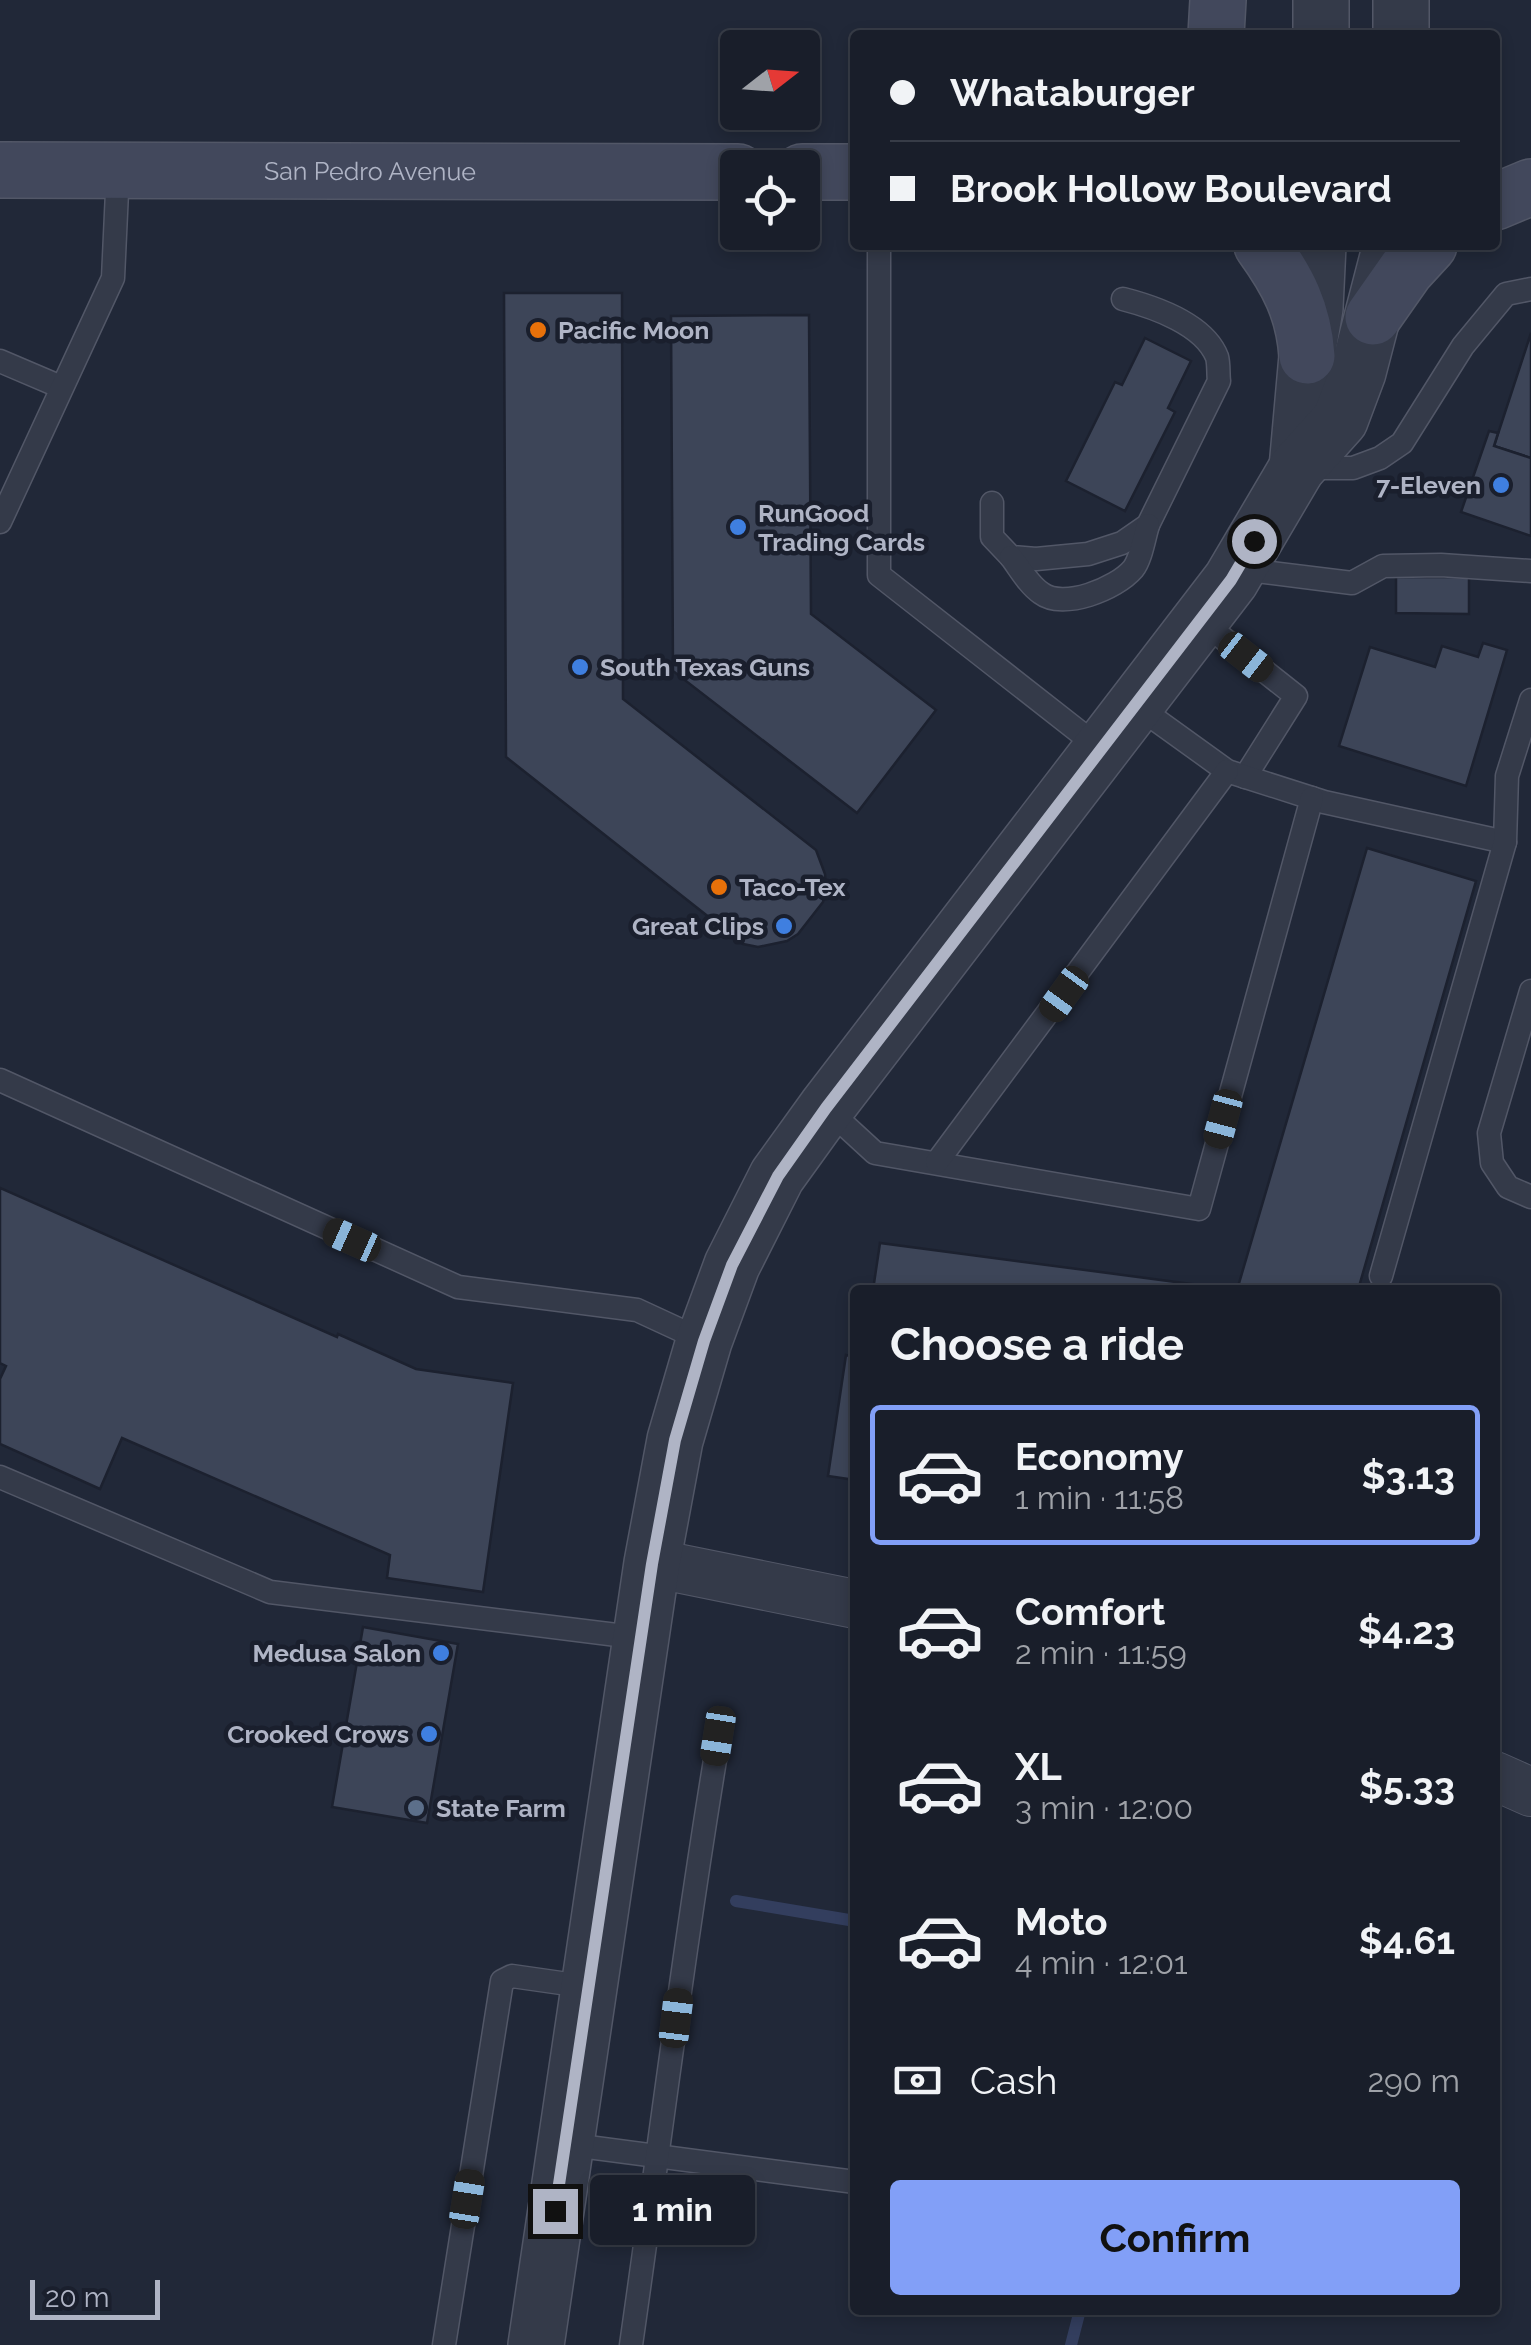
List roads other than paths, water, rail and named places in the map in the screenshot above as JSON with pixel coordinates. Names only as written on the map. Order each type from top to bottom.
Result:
[{"type":"main road","points":[[1216,30],[1218,0]]},
{"type":"main road","name":"San Pedro Avenue","points":[[0,170],[720,172]]},
{"type":"main road","points":[[1500,170],[1531,170]]},
{"type":"main road","points":[[820,172],[850,172]]},
{"type":"main road","points":[[1500,200],[1531,186]]},
{"type":"main road","points":[[1266,250],[1300,312],[1307,356]]},
{"type":"main road","points":[[1372,318],[1424,250]]},
{"type":"street","points":[[1321,0],[1321,30]]},
{"type":"street","points":[[1401,30],[1402,0]]},
{"type":"street","points":[[1297,468],[1318,250]]},
{"type":"street","points":[[536,2345],[652,1564],[675,1440],[704,1341],[732,1265],[778,1176],[826,1108],[1200,620],[1237,568],[1297,468],[1340,420],[1358,372],[1389,250]]},
{"type":"street","points":[[652,1564],[850,1603]]},
{"type":"lane","points":[[0,522],[113,278],[118,170]]},
{"type":"lane","points":[[879,250],[879,575],[1101,749]]},
{"type":"lane","points":[[1297,468],[1354,468],[1402,444],[1463,346],[1484,320],[1506,294],[1531,289]]},
{"type":"lane","points":[[992,503],[992,537],[1038,592],[1052,600],[1073,600],[1111,586],[1134,568],[1148,525],[1219,382],[1217,358],[1205,338],[1154,307],[1123,300]]},
{"type":"lane","points":[[0,361],[61,388]]},
{"type":"lane","points":[[1011,557],[1088,554],[1122,543],[1148,525]]},
{"type":"lane","points":[[1237,568],[1352,583],[1383,566],[1531,571]]},
{"type":"lane","points":[[938,1162],[1296,696],[1200,620]]},
{"type":"lane","points":[[1381,1276],[1504,842],[1507,776],[1531,700]]},
{"type":"lane","points":[[1134,704],[1236,774],[1312,798],[1504,842]]},
{"type":"lane","points":[[826,1108],[875,1153],[1199,1208],[1312,798]]},
{"type":"lane","points":[[1531,991],[1488,1133],[1492,1163],[1508,1188],[1531,1197]]},
{"type":"lane","points":[[0,1080],[458,1287],[637,1310],[704,1341]]},
{"type":"lane","points":[[0,1476],[270,1592],[641,1638]]},
{"type":"lane","points":[[630,2345],[718,1736]]},
{"type":"lane","points":[[444,2345],[502,1981],[512,1976],[589,1987]]},
{"type":"lane","points":[[565,2144],[850,2181]]},
{"type":"waterway","points":[[736,1901],[850,1920]]},
{"type":"waterway","points":[[1071,2345],[1079,2315]]},
{"type":"place","name":"Pacific Moon","points":[[538,330]]},
{"type":"place","name":"7-Eleven","points":[[1501,485]]},
{"type":"place","name":"RunGood Trading Cards","points":[[738,527]]},
{"type":"place","name":"South Texas Guns","points":[[580,667]]},
{"type":"place","name":"Taco-Tex","points":[[719,887]]},
{"type":"place","name":"Great Clips","points":[[784,926]]},
{"type":"place","name":"Medusa Salon","points":[[441,1653]]},
{"type":"place","name":"Crooked Crows","points":[[429,1734]]},
{"type":"place","name":"State Farm","points":[[416,1808]]}]
